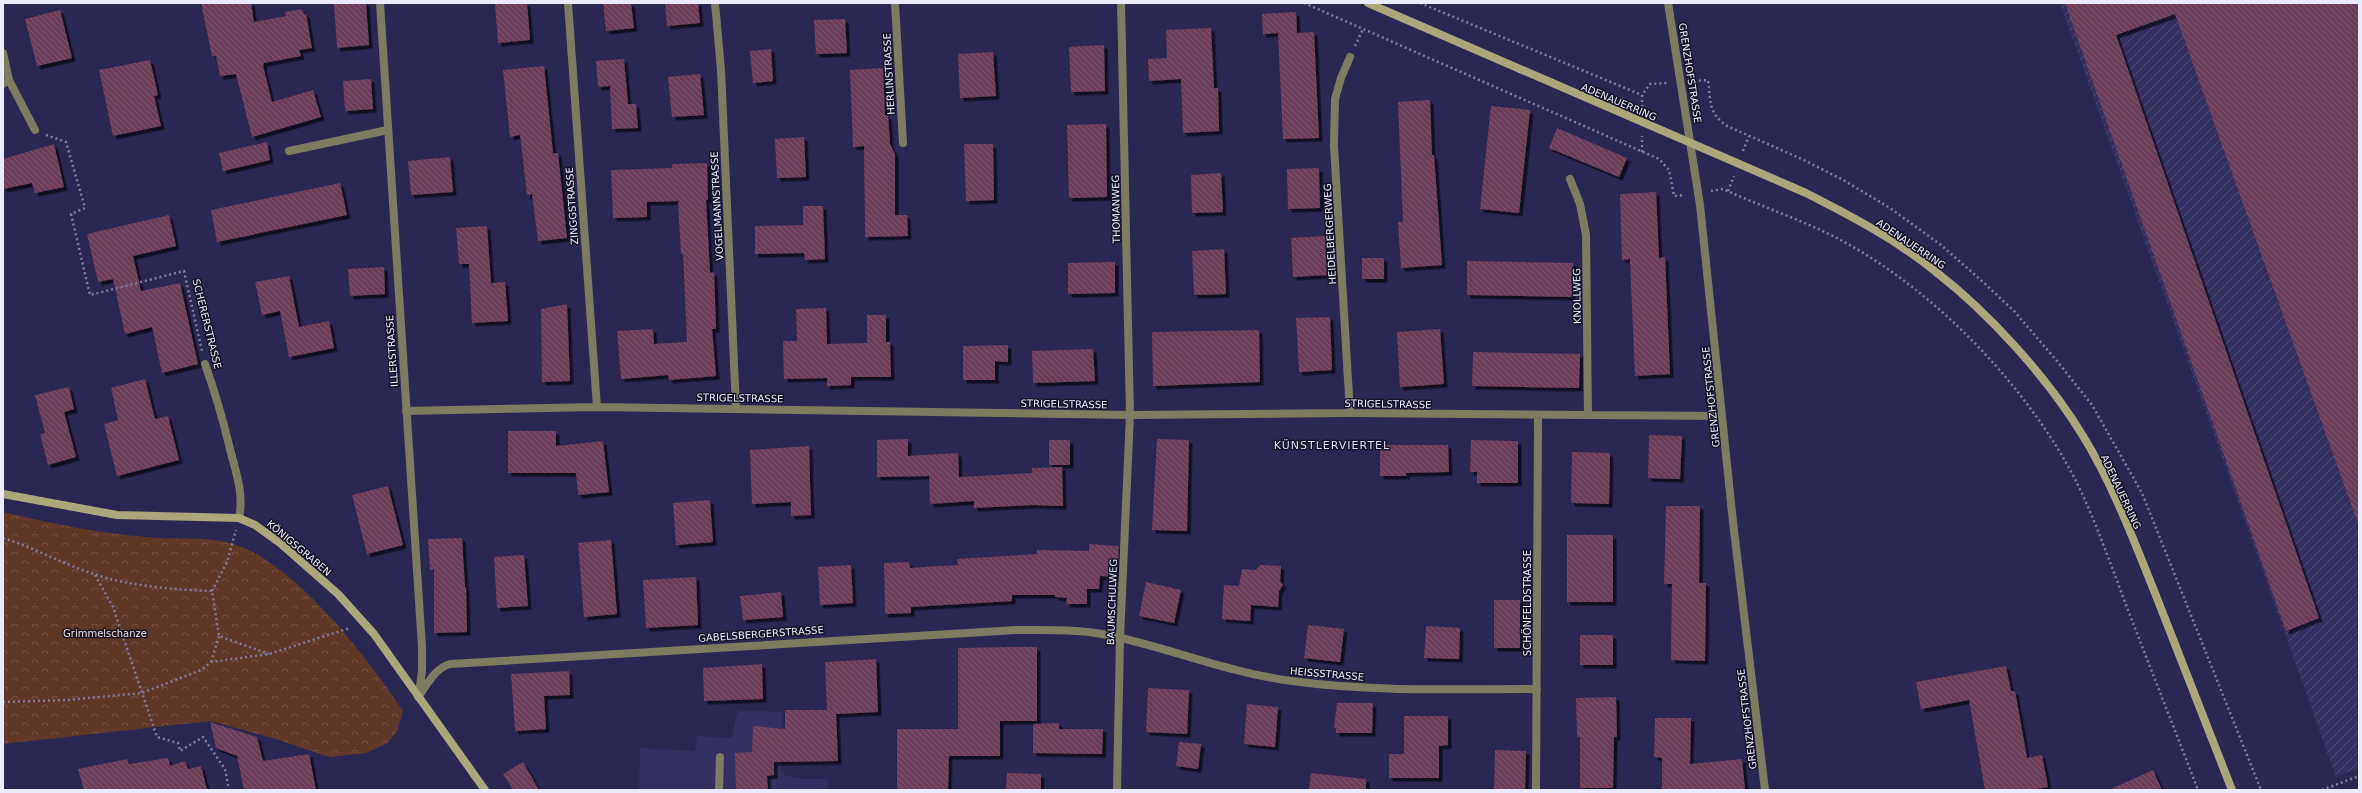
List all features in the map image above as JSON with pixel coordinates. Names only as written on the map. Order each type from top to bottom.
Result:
[{"type":"main road","name":"ADENAUERRING","points":[[1368,3],[1806,193],[1853,217],[1936,271],[1976,307],[2018,350],[2083,435],[2114,495],[2232,790]]},
{"type":"main road","name":"KÖNIGSGRABEN","points":[[3,494],[117,515],[239,518],[255,525],[280,543],[338,594],[364,623],[485,790]]},
{"type":"street","name":"ILLERSTRASSE","points":[[380,3],[423,653],[421,684],[418,697]]},
{"type":"street","name":"ZINGGSTRASSE","points":[[568,3],[597,407]]},
{"type":"street","name":"VOGELMANNSTRASSE","points":[[715,3],[721,70],[736,408]]},
{"type":"street","name":"HERLINSTRASSE","points":[[895,3],[903,143]]},
{"type":"street","name":"THOMANWEG","points":[[1121,3],[1130,415]]},
{"type":"street","name":"GRENZHOFSTRASSE","points":[[1668,3],[1699,193],[1722,416],[1765,790]]},
{"type":"street","points":[[3,53],[6,82],[35,130]]},
{"type":"street","name":"HEIDELBERGERWEG","points":[[1350,57],[1341,78],[1335,99],[1334,146],[1350,413]]},
{"type":"street","points":[[289,151],[388,130]]},
{"type":"street","name":"KNOLLWEG","points":[[1570,179],[1580,204],[1586,235],[1588,416]]},
{"type":"street","name":"SCHERERSTRASSE","points":[[205,364],[220,409],[240,485],[242,503],[239,518]]},
{"type":"street","name":"STRIGELSTRASSE","points":[[406,411],[597,407],[1130,415],[1350,413],[1538,416],[1722,416]]},
{"type":"street","name":"BAUMSCHULWEG","points":[[1117,790],[1120,638],[1130,415]]},
{"type":"street","name":"SCHÖNFELDSTRASSE","points":[[1536,790],[1538,416]]},
{"type":"street","name":"GABELSBERGERSTRASSE","points":[[418,697],[437,671],[442,666],[450,664],[1017,630],[1079,631],[1120,638]]},
{"type":"street","name":"HEISSSTRASSE","points":[[1120,638],[1212,665],[1292,681],[1386,688],[1537,689]]},
{"type":"street","points":[[719,790],[720,757]]},
{"type":"path","points":[[1304,3],[1659,159],[1669,170],[1674,196],[1723,189],[1848,244],[1880,265],[1946,316],[2005,377],[2053,443],[2080,490],[2198,790]]},
{"type":"path","points":[[1420,3],[1642,95],[1650,84],[1708,80],[1712,111],[1718,120],[1845,180],[1890,208],[1942,245],[2014,311],[2057,361],[2092,406],[2142,493],[2261,790]]},
{"type":"path","points":[[1350,57],[1363,29]]},
{"type":"path","name":"SCHERERSTRASSE","points":[[35,130],[66,142],[85,208],[72,214],[90,295],[184,271],[205,364]]},
{"type":"path","points":[[211,662],[219,636],[212,591],[227,562],[239,518]]},
{"type":"path","points":[[3,538],[25,545],[95,575],[158,587],[212,591]]},
{"type":"path","points":[[95,575],[113,607],[156,737],[178,743],[180,751],[203,737],[225,769],[229,790]]},
{"type":"path","points":[[3,702],[66,700],[142,693],[201,670],[211,662],[269,654],[364,623]]},
{"type":"path","points":[[219,636],[269,654]]},
{"type":"path","points":[[2322,790],[2359,776]]},
{"type":"shaded area","points":[[2060,3],[2359,3],[2359,768],[2336,777]]},
{"type":"shaded area","points":[[738,710],[782,712],[781,774],[801,779],[828,779],[828,790],[639,790],[640,748],[695,751],[697,736],[731,738]]},
{"type":"green space","name":"Grimmelschanze","points":[[3,512],[56,524],[110,533],[156,538],[220,541],[230,543],[254,553],[278,569],[303,589],[350,639],[403,711],[397,731],[388,743],[366,753],[329,757],[276,739],[210,721],[3,744]]},
{"type":"building","points":[[201,3],[251,3],[254,22],[286,16],[285,12],[302,9],[304,14],[306,14],[312,48],[299,50],[301,56],[264,63],[263,66],[272,102],[313,90],[321,117],[252,137],[236,74],[220,76],[216,56],[212,56]]},
{"type":"building","points":[[334,3],[366,3],[369,45],[337,48]]},
{"type":"building","points":[[495,3],[527,3],[530,40],[498,43]]},
{"type":"building","points":[[603,3],[631,3],[634,28],[606,31]]},
{"type":"building","points":[[665,3],[698,3],[700,23],[667,26]]},
{"type":"building","points":[[2065,3],[2359,3],[2359,521],[2357,521],[2175,14],[2116,35],[2319,618],[2286,631]]},
{"type":"building","points":[[60,10],[72,58],[37,66],[25,19]]},
{"type":"building","points":[[1296,12],[1297,33],[1314,32],[1319,138],[1283,139],[1278,33],[1263,34],[1262,14]]},
{"type":"building","points":[[845,19],[847,53],[816,54],[814,20]]},
{"type":"building","points":[[1211,28],[1214,88],[1218,88],[1219,131],[1183,133],[1181,79],[1149,81],[1148,59],[1167,58],[1166,30]]},
{"type":"building","points":[[1104,45],[1105,91],[1071,92],[1069,47]]},
{"type":"building","points":[[771,49],[773,81],[753,83],[750,51]]},
{"type":"building","points":[[993,52],[996,96],[960,98],[958,54]]},
{"type":"building","points":[[624,59],[628,104],[636,104],[638,128],[612,129],[610,86],[598,87],[596,61]]},
{"type":"building","points":[[150,60],[158,95],[154,96],[161,126],[113,136],[99,70]]},
{"type":"building","points":[[544,66],[553,153],[558,153],[567,238],[538,241],[532,194],[527,195],[520,135],[510,137],[503,70]]},
{"type":"building","points":[[883,68],[885,115],[888,115],[890,144],[895,154],[895,215],[907,215],[908,236],[865,237],[864,146],[853,147],[850,70]]},
{"type":"building","points":[[700,74],[704,115],[672,117],[668,77]]},
{"type":"building","points":[[371,79],[373,109],[345,111],[343,81]]},
{"type":"building","points":[[1430,100],[1432,155],[1434,155],[1442,265],[1401,268],[1398,222],[1403,222],[1398,102]]},
{"type":"building","points":[[1491,106],[1530,110],[1519,213],[1480,209]]},
{"type":"building","points":[[1106,124],[1107,197],[1069,198],[1067,125]]},
{"type":"building","points":[[1557,128],[1627,158],[1619,177],[1549,148]]},
{"type":"building","points":[[804,137],[806,177],[777,178],[775,139]]},
{"type":"building","points":[[267,142],[270,160],[223,171],[219,153]]},
{"type":"building","points":[[54,144],[64,187],[35,193],[32,183],[3,189],[3,159]]},
{"type":"building","points":[[964,144],[993,144],[994,200],[966,201]]},
{"type":"building","points":[[450,157],[453,192],[411,195],[408,161]]},
{"type":"building","points":[[707,163],[708,200],[706,200],[710,273],[714,272],[716,329],[712,329],[716,376],[669,380],[668,375],[621,379],[617,331],[653,329],[654,344],[687,342],[683,254],[681,254],[678,201],[647,202],[647,217],[613,218],[611,170],[672,168],[672,164]]},
{"type":"building","points":[[1319,168],[1320,208],[1288,209],[1287,169]]},
{"type":"building","points":[[1221,173],[1223,212],[1192,213],[1191,175]]},
{"type":"building","points":[[340,183],[347,215],[217,242],[211,210]]},
{"type":"building","points":[[1656,192],[1659,258],[1665,257],[1670,374],[1635,376],[1630,259],[1622,260],[1620,194]]},
{"type":"building","points":[[803,206],[823,206],[825,259],[805,260],[804,253],[755,254],[755,226],[803,225]]},
{"type":"building","points":[[169,215],[176,246],[133,256],[141,291],[180,283],[198,364],[162,373],[152,327],[125,334],[113,279],[98,282],[87,234]]},
{"type":"building","points":[[487,226],[491,283],[505,282],[508,321],[472,323],[469,264],[459,264],[456,228]]},
{"type":"building","points":[[1325,236],[1327,275],[1293,277],[1291,238]]},
{"type":"building","points":[[1224,249],[1226,294],[1194,295],[1192,251]]},
{"type":"building","points":[[1362,258],[1384,258],[1384,279],[1362,279]]},
{"type":"building","points":[[1467,261],[1573,263],[1572,297],[1467,295]]},
{"type":"building","points":[[1115,262],[1115,293],[1068,294],[1068,263]]},
{"type":"building","points":[[384,267],[385,294],[350,296],[348,269]]},
{"type":"building","points":[[289,276],[299,327],[329,321],[334,348],[289,357],[280,311],[262,315],[255,282]]},
{"type":"building","points":[[567,304],[570,381],[542,382],[541,309]]},
{"type":"building","points":[[826,308],[827,344],[867,343],[867,315],[886,315],[886,342],[890,342],[891,377],[851,377],[851,385],[827,386],[827,378],[784,379],[783,341],[797,341],[796,309]]},
{"type":"building","points":[[1330,317],[1332,370],[1299,372],[1296,318]]},
{"type":"building","points":[[1440,329],[1444,384],[1400,387],[1397,332]]},
{"type":"building","points":[[1259,330],[1260,382],[1153,386],[1152,332]]},
{"type":"building","points":[[1008,345],[1008,362],[995,361],[995,380],[963,380],[963,346]]},
{"type":"building","points":[[1093,349],[1095,381],[1033,383],[1032,351]]},
{"type":"building","points":[[1473,352],[1580,354],[1579,388],[1472,386]]},
{"type":"building","points":[[145,379],[155,419],[168,416],[179,460],[117,476],[104,424],[118,420],[111,388]]},
{"type":"building","points":[[69,387],[74,409],[64,412],[76,457],[48,465],[40,434],[45,433],[35,395]]},
{"type":"building","points":[[508,431],[556,431],[556,446],[603,441],[609,492],[578,495],[576,473],[508,473]]},
{"type":"building","points":[[1649,435],[1682,436],[1680,479],[1648,478]]},
{"type":"building","points":[[908,439],[908,456],[958,453],[959,477],[1032,473],[1032,468],[1062,467],[1063,506],[1032,505],[974,508],[974,501],[930,504],[929,476],[877,477],[877,440]]},
{"type":"building","points":[[1157,439],[1189,440],[1187,531],[1152,530]]},
{"type":"building","points":[[1049,440],[1070,440],[1070,465],[1049,465]]},
{"type":"building","points":[[1471,440],[1518,441],[1518,483],[1477,483],[1477,472],[1470,472]]},
{"type":"building","points":[[1380,445],[1448,445],[1449,472],[1406,473],[1406,476],[1380,476]]},
{"type":"building","points":[[809,446],[811,515],[791,516],[791,502],[752,504],[750,450]]},
{"type":"building","points":[[1572,452],[1610,453],[1609,504],[1571,503]]},
{"type":"building","points":[[388,486],[403,545],[367,554],[352,495]]},
{"type":"building","points":[[710,500],[713,542],[676,545],[673,503]]},
{"type":"building","points":[[1666,506],[1700,506],[1699,583],[1706,583],[1705,661],[1671,660],[1672,584],[1664,584]]},
{"type":"building","points":[[1567,535],[1613,535],[1613,602],[1567,602]]},
{"type":"building","points":[[462,538],[466,587],[467,632],[434,633],[434,569],[430,570],[428,539]]},
{"type":"building","points":[[611,540],[617,614],[584,617],[578,543]]},
{"type":"building","points":[[1089,544],[1119,546],[1117,577],[1100,576],[1099,589],[1087,589],[1087,604],[1066,604],[1067,598],[1055,597],[1055,595],[1012,595],[1012,601],[911,607],[911,613],[885,614],[884,563],[909,562],[910,568],[958,565],[957,559],[1037,554],[1037,550],[1089,551]]},
{"type":"building","points":[[524,555],[528,606],[497,608],[494,557]]},
{"type":"building","points":[[851,565],[853,603],[820,605],[818,567]]},
{"type":"building","points":[[1261,565],[1281,566],[1280,581],[1283,585],[1279,591],[1278,607],[1251,605],[1250,621],[1222,619],[1224,585],[1239,586],[1242,569],[1255,570]]},
{"type":"building","points":[[696,577],[698,625],[646,628],[643,580]]},
{"type":"building","points":[[1146,582],[1181,590],[1174,623],[1139,616]]},
{"type":"building","points":[[781,592],[783,617],[743,620],[740,596]]},
{"type":"building","points":[[1494,600],[1520,600],[1520,648],[1494,648]]},
{"type":"building","points":[[1308,625],[1344,629],[1340,662],[1304,658]]},
{"type":"building","points":[[1426,626],[1460,628],[1459,659],[1424,658]]},
{"type":"building","points":[[1580,635],[1613,635],[1613,665],[1580,665]]},
{"type":"building","points":[[1037,647],[1037,721],[1000,721],[1000,756],[949,756],[948,790],[897,790],[897,729],[958,729],[958,648]]},
{"type":"building","points":[[876,659],[878,712],[836,714],[838,761],[774,762],[774,775],[767,776],[768,790],[736,790],[735,753],[752,752],[753,726],[785,729],[785,710],[827,710],[825,662]]},
{"type":"building","points":[[762,664],[763,699],[704,701],[703,668]]},
{"type":"building","points":[[2006,666],[2011,691],[2015,691],[2027,758],[2042,755],[2048,787],[2030,790],[1985,790],[1969,700],[1921,709],[1916,682]]},
{"type":"building","points":[[569,671],[570,695],[544,696],[546,729],[515,731],[511,674]]},
{"type":"building","points":[[1148,688],[1189,690],[1187,734],[1146,732]]},
{"type":"building","points":[[1616,697],[1617,737],[1614,737],[1613,788],[1580,788],[1580,737],[1577,737],[1576,698]]},
{"type":"building","points":[[1337,703],[1373,703],[1372,733],[1336,733],[1336,728],[1334,728]]},
{"type":"building","points":[[1247,704],[1278,707],[1275,747],[1244,744]]},
{"type":"building","points":[[1404,716],[1448,716],[1448,745],[1439,746],[1439,778],[1389,778],[1389,754],[1404,754]]},
{"type":"building","points":[[1655,718],[1691,718],[1690,764],[1742,759],[1745,790],[1662,790],[1662,758],[1654,757]]},
{"type":"building","points":[[210,722],[257,737],[263,761],[309,754],[316,790],[244,790],[237,756],[216,748]]},
{"type":"building","points":[[1059,723],[1059,729],[1103,729],[1102,754],[1033,753],[1033,724]]},
{"type":"building","points":[[1179,742],[1201,744],[1198,769],[1176,766]]},
{"type":"building","points":[[1495,750],[1526,751],[1525,790],[1494,790]]},
{"type":"building","points":[[168,758],[170,766],[185,761],[188,769],[201,766],[207,790],[84,790],[78,769],[127,759],[129,764]]},
{"type":"building","points":[[523,762],[539,790],[513,790],[503,774]]},
{"type":"building","points":[[2153,770],[2162,790],[2109,790]]},
{"type":"building","points":[[1007,773],[1041,774],[1041,790],[1006,790]]},
{"type":"building","points":[[1311,773],[1366,779],[1366,790],[1309,790]]},
{"type":"district","name":"KÜNSTLERVIERTEL","points":[[1332,445]]}]
